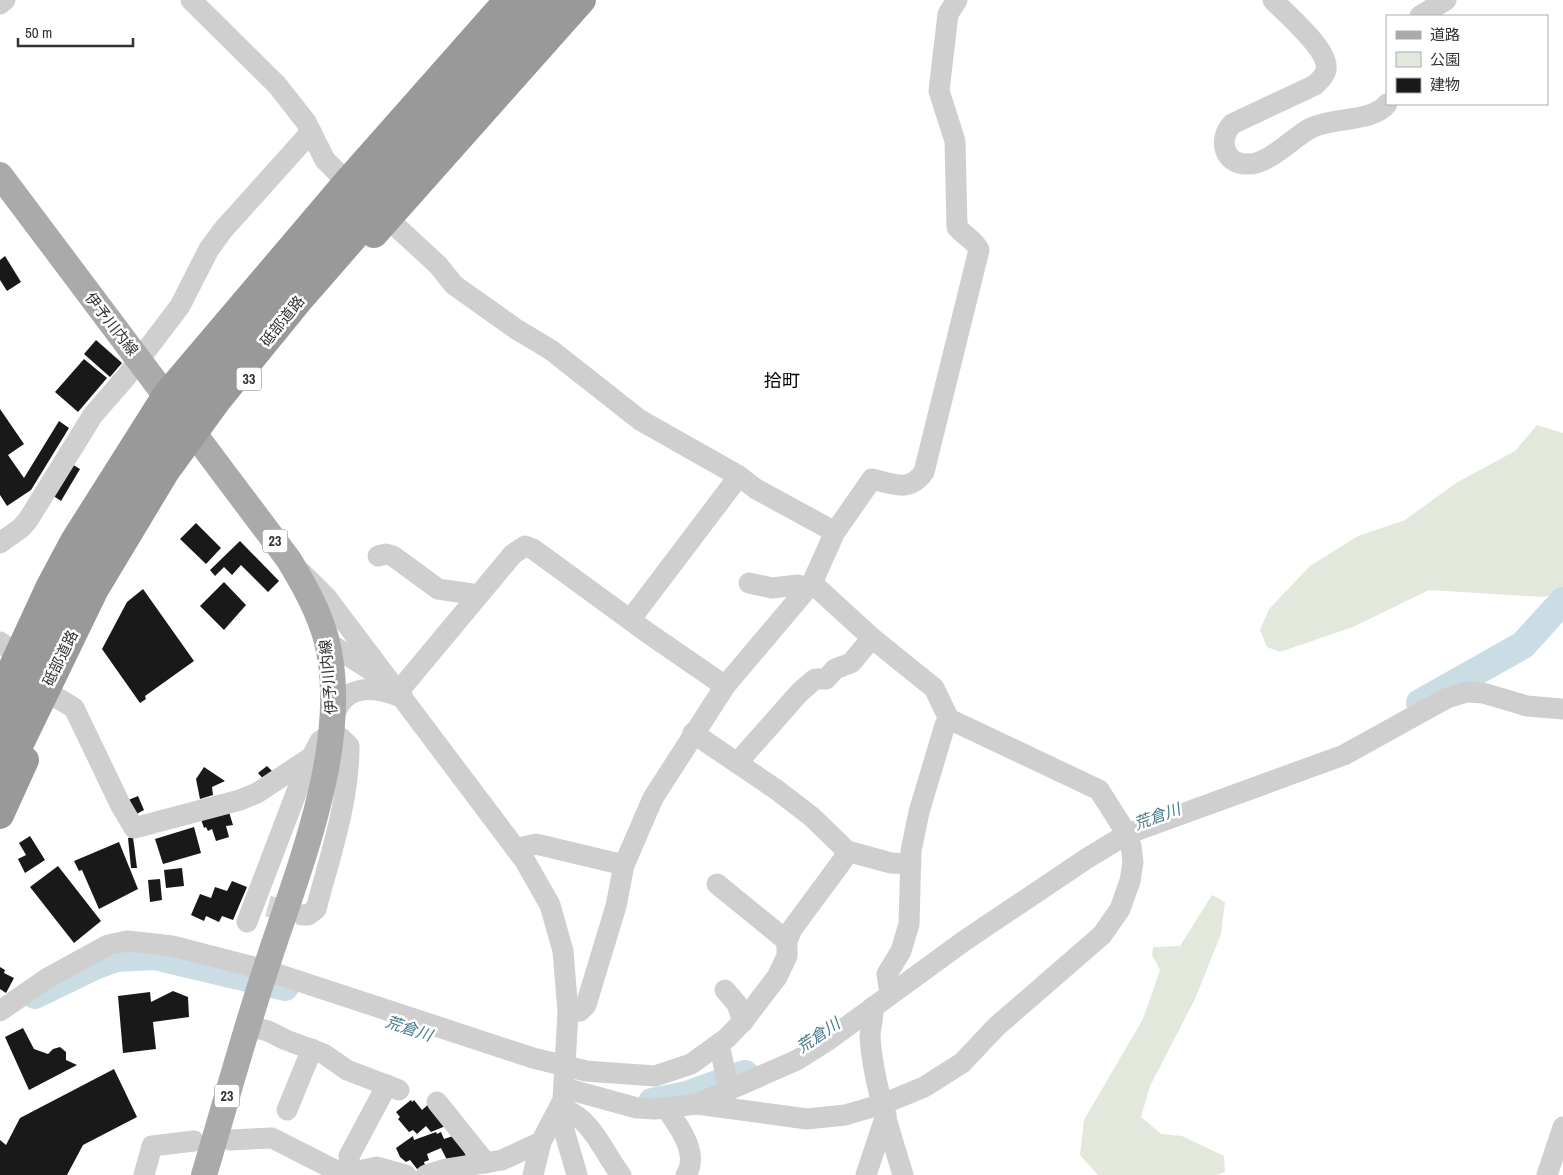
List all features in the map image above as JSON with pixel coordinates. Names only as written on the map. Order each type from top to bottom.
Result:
[{"type":"highway","points":[[0,694],[9,649],[74,541],[167,394],[347,182],[508,0]]},
{"type":"highway","name":"砥部道路","points":[[0,740],[54,623],[93,548],[151,458],[210,376],[274,298],[441,100],[531,0]]},
{"type":"highway","name":"砥部道路","points":[[0,785],[95,589],[166,471],[217,402],[301,298],[561,0]]},
{"type":"highway","name":"33","points":[[0,815],[76,647],[108,587],[148,519],[200,440],[236,394],[582,0]]},
{"type":"highway","points":[[347,182],[388,219]]},
{"type":"main road","name":"伊予川内線","points":[[0,175],[167,394],[289,560],[307,590],[326,641],[332,694],[332,729],[321,793],[249,1021],[204,1175]]},
{"type":"street","points":[[0,4],[5,0]]},
{"type":"street","points":[[191,0],[277,85],[306,122],[324,160],[347,182]]},
{"type":"street","points":[[568,1012],[580,1011],[586,1005],[616,906],[624,865],[653,798],[693,733],[725,686],[809,587],[835,532],[872,479],[910,485],[917,481],[924,472],[979,250],[976,244],[962,234],[957,227],[955,141],[939,91],[948,14],[957,0]]},
{"type":"street","points":[[1273,0],[1324,55],[1326,69],[1322,78],[1314,85],[1232,124],[1226,131],[1223,140],[1225,150],[1230,157],[1239,163],[1249,164],[1259,161],[1311,128],[1337,119],[1380,112],[1386,105]]},
{"type":"street","points":[[1422,15],[1446,0]]},
{"type":"street","points":[[0,543],[22,528],[28,520],[79,435],[180,306],[209,249],[223,230],[311,132]]},
{"type":"street","points":[[388,219],[438,265],[454,285],[516,329],[551,350],[640,420],[739,476],[756,489],[835,532]]},
{"type":"street","points":[[630,620],[739,476]]},
{"type":"street","points":[[397,691],[513,554],[525,546],[533,549],[725,686]]},
{"type":"street","points":[[378,556],[386,554],[393,556],[438,588],[479,595]]},
{"type":"street","points":[[289,560],[327,598],[516,849],[540,886],[558,929],[564,958],[568,1012],[564,1130],[577,1175]]},
{"type":"street","points":[[0,1010],[46,979],[94,951],[108,944],[127,941],[172,946],[496,1046],[564,1086],[637,1108],[666,1108],[697,1104],[807,1120],[885,1109],[924,1087],[962,1063],[997,1026],[1102,935],[1116,917],[1130,881],[1133,862],[1127,834],[1100,790],[949,719],[934,688],[809,587],[772,588],[749,583]]},
{"type":"street","points":[[737,763],[768,725],[777,720],[800,692],[815,680],[826,680],[835,669],[851,663],[872,638]]},
{"type":"street","points":[[326,641],[397,691]]},
{"type":"street","points":[[247,922],[261,903],[305,770],[320,741],[332,729],[339,706],[348,696],[360,690],[379,689],[397,691]]},
{"type":"street","points":[[697,1104],[796,1060],[827,1041],[881,1000],[1078,864],[1127,834],[1344,755],[1447,698],[1466,692],[1483,693],[1527,706],[1563,709]]},
{"type":"street","points":[[54,696],[74,708],[120,806],[134,828],[249,796],[285,776],[312,756]]},
{"type":"street","points":[[903,1175],[885,1109],[870,1035],[887,974],[901,951],[909,924],[911,864],[919,812],[945,726],[949,719]]},
{"type":"street","points":[[303,915],[308,915],[316,909],[342,808],[349,767],[349,746],[332,729]]},
{"type":"street","points":[[693,733],[812,817],[847,851],[891,863],[911,864]]},
{"type":"street","points":[[516,849],[536,844],[624,865]]},
{"type":"street","points":[[533,1175],[541,1142],[564,1086],[586,1071],[655,1076],[691,1064],[719,1044],[742,1022],[777,977],[787,956],[787,941],[792,929],[844,860],[847,851]]},
{"type":"street","points":[[717,884],[787,941]]},
{"type":"street","points":[[725,990],[737,1004],[742,1022]]},
{"type":"street","points":[[249,1021],[268,1031],[324,1054],[347,1070],[393,1088],[348,1156],[350,1172]]},
{"type":"street","points":[[719,1044],[729,1089]]},
{"type":"street","points":[[287,1110],[312,1050]]},
{"type":"street","points":[[564,1086],[577,1114],[587,1124],[622,1175]]},
{"type":"street","points":[[437,1102],[486,1163]]},
{"type":"street","points":[[666,1108],[686,1140],[690,1156],[686,1175]]},
{"type":"street","points":[[866,1175],[885,1109]]},
{"type":"street","points":[[1547,1175],[1563,1127]]},
{"type":"street","points":[[230,1140],[272,1138],[305,1153],[326,1171],[350,1172],[377,1167],[406,1175]]},
{"type":"street","points":[[144,1175],[152,1146],[194,1141]]},
{"type":"street","points":[[426,1175],[446,1169],[502,1160],[541,1142]]},
{"type":"green space","points":[[1537,425],[1563,433],[1563,591],[1544,597],[1429,590],[1353,627],[1280,652],[1267,647],[1260,630],[1269,609],[1310,566],[1358,536],[1405,520],[1456,483],[1515,451]]},
{"type":"green space","points":[[1212,895],[1225,902],[1221,934],[1195,999],[1150,1086],[1141,1117],[1161,1134],[1182,1136],[1224,1156],[1225,1172],[1217,1175],[1098,1175],[1080,1155],[1084,1120],[1143,1019],[1160,970],[1152,955],[1153,947],[1180,946]]},
{"type":"building","points":[[5,256],[21,282],[7,291],[0,280],[0,260]]},
{"type":"building","points":[[96,340],[122,363],[110,377],[84,354]]},
{"type":"building","points":[[84,359],[107,378],[78,412],[55,392]]},
{"type":"building","points":[[0,409],[24,444],[8,455],[24,478],[59,421],[69,428],[31,490],[7,506],[0,495]]},
{"type":"building","points":[[70,463],[80,469],[61,501],[52,495]]},
{"type":"building","points":[[196,523],[221,548],[206,564],[180,539]]},
{"type":"building","points":[[240,541],[279,581],[268,592],[241,565],[232,575],[224,567],[215,576],[210,570]]},
{"type":"building","points":[[224,582],[246,605],[224,630],[200,606]]},
{"type":"building","points":[[143,589],[194,661],[145,696],[146,699],[140,703],[102,649],[127,602]]},
{"type":"building","points":[[267,766],[274,773],[265,781],[258,773]]},
{"type":"building","points":[[204,767],[225,781],[212,787],[213,795],[200,799],[196,779]]},
{"type":"building","points":[[138,796],[144,810],[133,816],[126,801]]},
{"type":"building","points":[[229,812],[233,825],[226,826],[229,837],[216,841],[212,829],[208,831],[206,827],[204,828],[200,816]]},
{"type":"building","points":[[194,827],[201,853],[163,864],[155,839]]},
{"type":"building","points":[[30,836],[45,860],[25,873],[18,859],[26,855],[19,843]]},
{"type":"building","points":[[133,837],[137,868],[131,868],[128,838]]},
{"type":"building","points":[[119,842],[138,889],[99,909],[82,870],[79,871],[74,861]]},
{"type":"building","points":[[58,866],[101,921],[74,943],[30,887]]},
{"type":"building","points":[[182,868],[184,886],[166,888],[164,870]]},
{"type":"building","points":[[160,879],[162,900],[150,902],[148,880]]},
{"type":"building","points":[[232,881],[247,887],[233,920],[222,916],[219,922],[206,916],[204,921],[191,915],[200,894],[211,898],[215,887],[227,891]]},
{"type":"building","points":[[0,967],[5,970],[4,973],[14,978],[6,993],[0,989]]},
{"type":"building","points":[[173,991],[188,997],[189,1017],[153,1022],[156,1049],[123,1053],[118,996],[150,992],[151,1002]]},
{"type":"building","points":[[23,1028],[34,1049],[48,1054],[53,1049],[60,1047],[66,1052],[66,1060],[77,1065],[29,1090],[5,1037]]},
{"type":"building","points":[[114,1069],[137,1117],[83,1145],[67,1175],[0,1175],[0,1140],[6,1145],[20,1118]]},
{"type":"building","points":[[411,1100],[412,1102],[414,1100],[422,1110],[430,1103],[448,1125],[431,1132],[426,1126],[417,1134],[413,1130],[409,1132],[398,1119],[400,1117],[396,1112]]},
{"type":"building","points":[[436,1132],[437,1134],[441,1132],[444,1139],[456,1135],[466,1156],[448,1162],[441,1148],[427,1154],[429,1160],[424,1162],[425,1165],[417,1169],[410,1160],[406,1162],[400,1157],[396,1148],[413,1136],[414,1140]]},
{"type":"waterway","name":"荒倉川","points":[[1420,703],[1523,645],[1563,601]]},
{"type":"waterway","name":"荒倉川","points":[[35,995],[97,965],[116,958],[154,956],[285,987]]},
{"type":"waterway","name":"荒倉川","points":[[652,1102],[687,1095],[745,1074]]},
{"type":"tunnel","points":[[268,906],[301,915]]},
{"type":"district","name":"拾町","points":[[782,380]]}]
